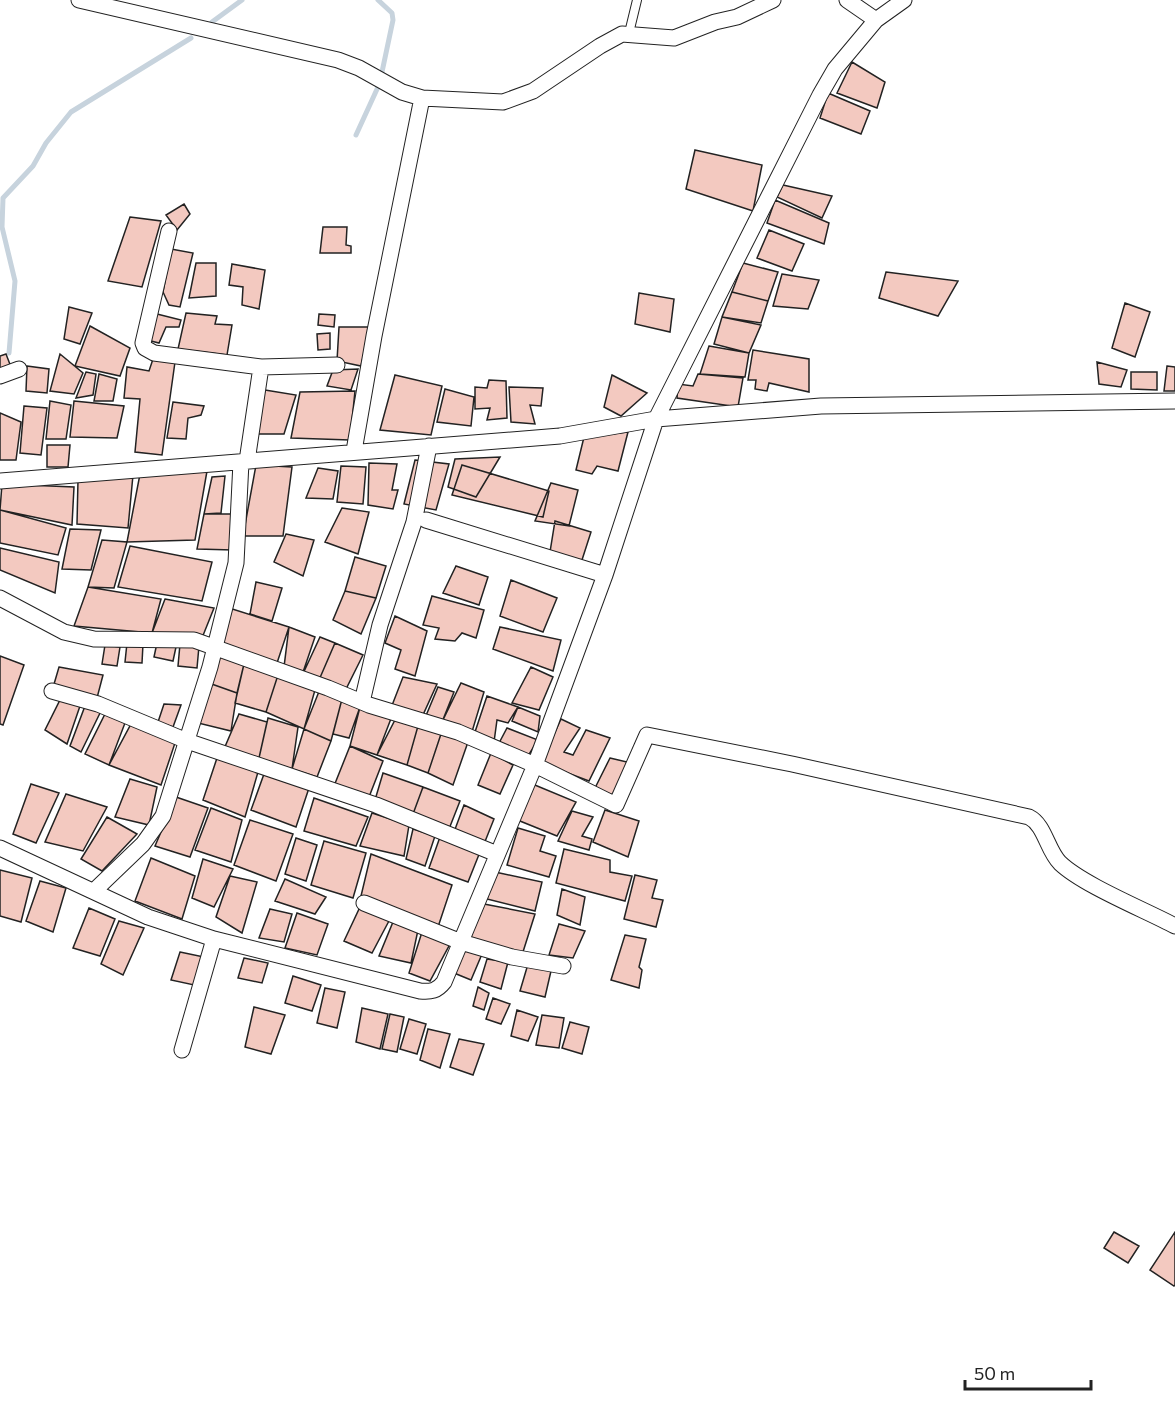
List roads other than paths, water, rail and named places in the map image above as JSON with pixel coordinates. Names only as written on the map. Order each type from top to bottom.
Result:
[{"type":"street","points":[[79,0],[339,60],[359,68],[402,92],[422,98],[503,102],[533,91],[600,46],[629,33],[675,38],[715,22],[737,17],[773,0]]},
{"type":"street","points":[[847,0],[876,20]]},
{"type":"street","points":[[0,848],[148,917],[214,939],[430,992],[439,988],[444,982],[535,765],[605,575],[656,419],[835,69],[876,20],[904,0]]},
{"type":"street","points":[[354,451],[374,336],[422,98]]},
{"type":"street","points":[[170,231],[143,343],[145,348],[154,353],[261,367],[337,365]]},
{"type":"street","points":[[94,891],[153,833],[163,816],[187,741],[215,648],[236,563],[244,461],[261,367]]},
{"type":"street","points":[[0,376],[19,369]]},
{"type":"street","points":[[0,481],[560,436],[656,419],[821,406],[1175,401]]},
{"type":"street","points":[[362,702],[380,625],[414,522],[429,446]]},
{"type":"street","points":[[426,520],[605,575]]},
{"type":"street","points":[[0,598],[64,632],[94,639],[194,640],[362,702],[458,732],[535,765],[616,805],[647,735],[792,764],[1029,817],[1039,825],[1052,853],[1069,870],[1175,926]]},
{"type":"street","points":[[52,691],[98,704],[187,741],[376,805],[497,854]]},
{"type":"street","points":[[364,903],[460,942],[512,957],[563,966]]},
{"type":"street","points":[[182,1050],[214,939]]},
{"type":"lane","points":[[629,33],[637,0]]},
{"type":"waterway","points":[[212,22],[242,0]]},
{"type":"waterway","points":[[378,0],[392,13],[393,20],[382,72]]},
{"type":"waterway","points":[[9,353],[15,281],[2,227],[3,198],[33,166],[46,143],[71,112],[191,38]]},
{"type":"waterway","points":[[356,135],[378,87]]}]
